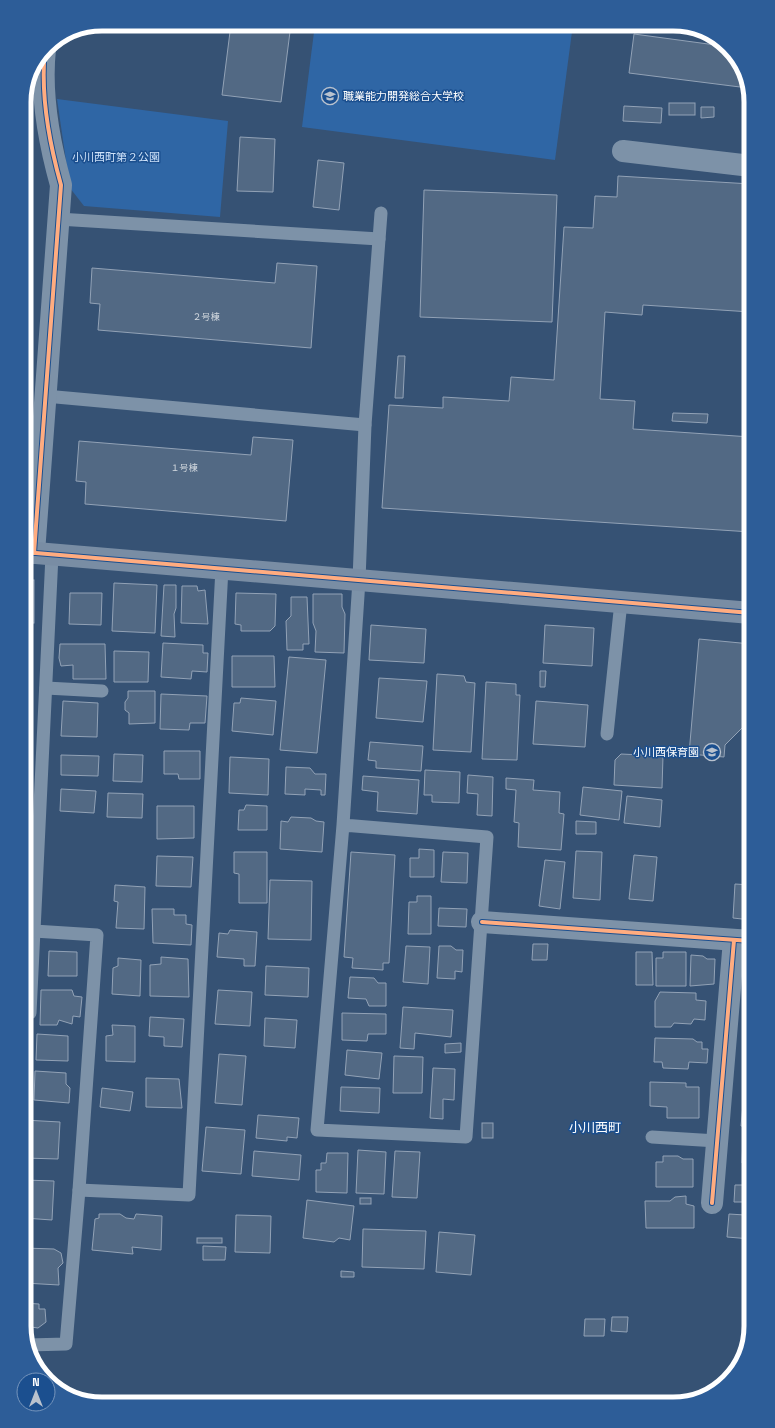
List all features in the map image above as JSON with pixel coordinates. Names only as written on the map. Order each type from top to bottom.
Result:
[{"type":"street","points":[[43,63],[44,90],[53,158],[61,185],[45,396],[37,553],[744,612]]},
{"type":"street","points":[[623,151],[744,165]]},
{"type":"street","points":[[482,922],[743,941],[717,1141],[712,1203]]},
{"type":"lane","points":[[343,825],[487,838],[466,1137],[317,1130],[343,825],[360,580],[365,425],[381,213]]},
{"type":"lane","points":[[58,219],[379,239]]},
{"type":"lane","points":[[45,396],[365,425]]},
{"type":"lane","points":[[31,992],[46,688],[37,553]]},
{"type":"lane","points":[[79,1190],[189,1195],[222,568]]},
{"type":"lane","points":[[607,734],[621,602]]},
{"type":"lane","points":[[46,688],[102,691]]},
{"type":"lane","points":[[33,1345],[66,1344],[79,1190],[97,936],[34,930]]},
{"type":"lane","points":[[652,1136],[717,1141]]},
{"type":"green space","points":[[314,31],[572,31],[555,160],[302,127]]},
{"type":"green space","name":"小川西町第２公園","points":[[57,99],[228,121],[220,217],[84,206],[70,188]]},
{"type":"building","points":[[230,31],[290,31],[281,102],[222,95]]},
{"type":"building","points":[[667,31],[687,32],[692,34]]},
{"type":"building","points":[[634,34],[714,45],[729,59],[739,75],[743,87],[629,73]]},
{"type":"building","points":[[669,103],[695,103],[695,115],[669,115]]},
{"type":"building","points":[[624,106],[662,108],[661,123],[623,121]]},
{"type":"building","points":[[701,107],[714,107],[714,117],[701,118]]},
{"type":"building","points":[[240,137],[275,139],[273,192],[237,191]]},
{"type":"building","points":[[318,160],[344,163],[339,210],[313,207]]},
{"type":"building","points":[[618,176],[744,184],[744,312],[643,305],[642,315],[605,312],[600,399],[635,401],[633,429],[744,437],[744,532],[382,508],[389,405],[443,408],[443,397],[509,401],[511,377],[554,380],[564,227],[593,228],[595,196],[617,197]]},
{"type":"building","points":[[424,190],[557,195],[552,322],[420,317]]},
{"type":"building","points":[[277,263],[317,266],[311,348],[98,330],[100,304],[90,303],[92,268],[275,283]]},
{"type":"building","points":[[398,356],[405,356],[403,398],[395,398]]},
{"type":"building","points":[[673,413],[708,414],[707,423],[672,421]]},
{"type":"building","points":[[253,437],[293,440],[286,521],[85,504],[86,482],[76,481],[79,441],[251,455]]},
{"type":"building","points":[[31,580],[34,580],[34,623],[31,623]]},
{"type":"building","points":[[114,583],[157,585],[155,633],[112,631]]},
{"type":"building","points":[[164,585],[176,585],[176,608],[174,614],[175,637],[161,636]]},
{"type":"building","points":[[182,586],[197,586],[198,591],[205,590],[208,624],[181,623]]},
{"type":"building","points":[[70,593],[102,593],[101,625],[69,624]]},
{"type":"building","points":[[236,593],[276,594],[275,626],[270,631],[241,631],[241,625],[235,624]]},
{"type":"building","points":[[313,594],[342,594],[342,607],[345,614],[344,653],[315,652],[316,631],[313,623]]},
{"type":"building","points":[[291,597],[307,597],[309,644],[303,644],[303,650],[287,650],[286,621],[291,616]]},
{"type":"building","points":[[371,625],[426,629],[424,663],[369,660]]},
{"type":"building","points":[[545,625],[594,628],[592,666],[543,663]]},
{"type":"building","points":[[699,639],[744,643],[744,726],[725,745],[724,757],[689,754]]},
{"type":"building","points":[[163,643],[203,645],[203,653],[208,653],[207,672],[192,671],[191,679],[161,677]]},
{"type":"building","points":[[60,644],[105,644],[106,679],[73,679],[73,665],[61,666],[59,658]]},
{"type":"building","points":[[114,651],[149,652],[148,682],[114,682]]},
{"type":"building","points":[[232,656],[274,656],[275,687],[232,687]]},
{"type":"building","points":[[289,657],[326,660],[317,753],[280,750]]},
{"type":"building","points":[[540,671],[546,671],[545,687],[540,687]]},
{"type":"building","points":[[437,674],[464,676],[466,682],[475,683],[471,752],[433,750]]},
{"type":"building","points":[[379,678],[427,681],[423,722],[376,718]]},
{"type":"building","points":[[486,682],[516,684],[516,695],[520,695],[517,760],[482,759]]},
{"type":"building","points":[[128,691],[155,691],[155,723],[129,724],[129,713],[125,710],[125,702],[128,698]]},
{"type":"building","points":[[161,694],[207,696],[205,723],[190,723],[189,730],[160,729]]},
{"type":"building","points":[[241,698],[276,701],[273,735],[232,731],[234,703],[240,703]]},
{"type":"building","points":[[63,701],[98,703],[97,737],[61,736]]},
{"type":"building","points":[[536,701],[588,705],[585,747],[533,744]]},
{"type":"building","points":[[370,742],[423,746],[421,771],[376,768],[376,761],[368,760]]},
{"type":"building","points":[[164,751],[200,751],[200,779],[179,779],[178,774],[164,774]]},
{"type":"building","points":[[114,754],[143,755],[142,782],[113,781]]},
{"type":"building","points":[[621,754],[663,756],[662,788],[614,785],[615,760]]},
{"type":"building","points":[[61,755],[99,756],[98,776],[61,775]]},
{"type":"building","points":[[230,757],[269,759],[268,795],[229,793]]},
{"type":"building","points":[[286,767],[310,768],[315,774],[326,774],[325,795],[321,795],[321,790],[305,789],[305,795],[285,794]]},
{"type":"building","points":[[425,770],[460,772],[459,803],[432,802],[432,795],[424,795]]},
{"type":"building","points":[[468,775],[493,777],[492,816],[477,815],[478,794],[467,793]]},
{"type":"building","points":[[363,776],[419,780],[417,814],[377,811],[378,792],[362,790]]},
{"type":"building","points":[[506,778],[534,780],[533,790],[560,792],[559,813],[564,814],[561,850],[518,847],[519,823],[514,822],[516,790],[506,789]]},
{"type":"building","points":[[583,787],[622,791],[619,820],[580,815]]},
{"type":"building","points":[[61,789],[96,791],[94,813],[60,811]]},
{"type":"building","points":[[108,793],[143,794],[142,818],[107,817]]},
{"type":"building","points":[[627,796],[662,800],[660,827],[624,823]]},
{"type":"building","points":[[246,805],[267,806],[267,830],[238,830],[239,810],[244,810]]},
{"type":"building","points":[[157,806],[194,806],[194,838],[157,839]]},
{"type":"building","points":[[291,817],[311,818],[316,821],[324,822],[322,852],[280,849],[281,821],[288,822]]},
{"type":"building","points":[[576,821],[596,822],[596,834],[576,834]]},
{"type":"building","points":[[419,849],[434,850],[434,877],[410,877],[410,858],[419,858]]},
{"type":"building","points":[[576,851],[602,852],[600,900],[573,898]]},
{"type":"building","points":[[234,852],[267,852],[267,903],[239,903],[239,874],[234,873]]},
{"type":"building","points":[[351,852],[395,855],[389,963],[383,963],[383,970],[352,968],[353,958],[344,957]]},
{"type":"building","points":[[443,852],[468,853],[467,883],[441,882]]},
{"type":"building","points":[[634,855],[657,857],[653,901],[629,899]]},
{"type":"building","points":[[157,856],[193,857],[191,887],[156,886]]},
{"type":"building","points":[[545,860],[565,862],[560,909],[539,906]]},
{"type":"building","points":[[270,880],[312,881],[311,940],[268,939]]},
{"type":"building","points":[[735,884],[744,885],[744,919],[733,918]]},
{"type":"building","points":[[115,885],[145,887],[144,929],[116,928],[118,902],[114,901]]},
{"type":"building","points":[[417,896],[431,896],[431,934],[408,934],[409,902],[417,902]]},
{"type":"building","points":[[439,908],[467,909],[466,927],[438,926]]},
{"type":"building","points":[[152,909],[174,909],[174,915],[186,915],[186,924],[192,925],[191,945],[153,943]]},
{"type":"building","points":[[230,930],[257,932],[255,966],[244,966],[244,959],[217,957],[219,933],[228,934]]},
{"type":"building","points":[[533,944],[548,944],[547,960],[532,960]]},
{"type":"building","points":[[406,946],[430,947],[428,984],[403,982]]},
{"type":"building","points":[[439,946],[451,946],[456,950],[463,950],[462,972],[455,971],[455,979],[437,978]]},
{"type":"building","points":[[49,951],[77,952],[77,976],[48,976]]},
{"type":"building","points":[[636,952],[652,952],[653,985],[636,985]]},
{"type":"building","points":[[663,952],[686,952],[686,986],[656,986],[656,958],[663,958]]},
{"type":"building","points":[[691,955],[703,956],[707,959],[715,959],[714,984],[690,986]]},
{"type":"building","points":[[161,957],[188,959],[189,997],[150,996],[150,965],[161,964]]},
{"type":"building","points":[[118,958],[141,960],[140,996],[112,994],[113,968],[118,966]]},
{"type":"building","points":[[266,966],[309,968],[308,997],[265,995]]},
{"type":"building","points":[[350,977],[374,978],[378,983],[386,983],[386,1006],[369,1006],[366,999],[348,998]]},
{"type":"building","points":[[41,990],[72,990],[74,996],[82,997],[80,1017],[73,1016],[72,1024],[59,1020],[57,1025],[40,1025]]},
{"type":"building","points":[[218,990],[252,992],[250,1026],[215,1024]]},
{"type":"building","points":[[660,992],[696,993],[696,1000],[706,1001],[705,1020],[694,1019],[691,1024],[674,1023],[671,1027],[655,1027],[655,1001]]},
{"type":"building","points":[[403,1007],[453,1010],[451,1037],[415,1033],[414,1049],[400,1048]]},
{"type":"building","points":[[342,1013],[386,1014],[386,1034],[368,1034],[367,1041],[342,1040]]},
{"type":"building","points":[[150,1017],[184,1019],[182,1047],[164,1046],[164,1037],[149,1036]]},
{"type":"building","points":[[265,1018],[297,1020],[295,1048],[264,1046]]},
{"type":"building","points":[[112,1025],[135,1026],[135,1062],[106,1061],[106,1036],[113,1035]]},
{"type":"building","points":[[37,1034],[68,1036],[68,1061],[36,1060]]},
{"type":"building","points":[[655,1038],[693,1039],[697,1042],[702,1042],[702,1049],[708,1049],[707,1063],[689,1062],[688,1069],[663,1068],[662,1062],[654,1062]]},
{"type":"building","points":[[461,1043],[461,1052],[445,1053],[445,1044]]},
{"type":"building","points":[[347,1050],[382,1053],[379,1079],[345,1075]]},
{"type":"building","points":[[219,1054],[246,1056],[242,1105],[215,1103]]},
{"type":"building","points":[[394,1056],[423,1057],[422,1093],[393,1093]]},
{"type":"building","points":[[433,1068],[455,1069],[454,1100],[443,1099],[443,1119],[430,1118]]},
{"type":"building","points":[[35,1071],[66,1073],[66,1084],[70,1088],[69,1103],[34,1100]]},
{"type":"building","points":[[146,1078],[179,1079],[182,1108],[146,1107]]},
{"type":"building","points":[[650,1082],[686,1083],[686,1087],[699,1087],[699,1118],[667,1118],[667,1107],[650,1106]]},
{"type":"building","points":[[341,1087],[380,1088],[379,1113],[340,1111]]},
{"type":"building","points":[[102,1088],[133,1092],[130,1111],[100,1107]]},
{"type":"building","points":[[743,1105],[744,1126],[741,1126]]},
{"type":"building","points":[[258,1115],[299,1118],[297,1138],[287,1137],[287,1141],[256,1138]]},
{"type":"building","points":[[31,1120],[60,1122],[58,1159],[31,1158]]},
{"type":"building","points":[[482,1123],[493,1123],[493,1138],[482,1138]]},
{"type":"building","points":[[206,1127],[245,1130],[241,1174],[202,1171]]},
{"type":"building","points":[[743,1138],[744,1138],[744,1163],[742,1163]]},
{"type":"building","points":[[358,1150],[386,1152],[384,1194],[356,1193]]},
{"type":"building","points":[[254,1151],[301,1155],[299,1180],[252,1176]]},
{"type":"building","points":[[395,1151],[420,1152],[417,1198],[392,1197]]},
{"type":"building","points":[[327,1153],[348,1153],[347,1193],[316,1192],[316,1170],[321,1170],[321,1163],[326,1163]]},
{"type":"building","points":[[663,1156],[678,1156],[683,1159],[693,1159],[693,1187],[656,1187],[656,1162],[663,1162]]},
{"type":"building","points":[[744,1173],[744,1202],[734,1202],[735,1185],[743,1185]]},
{"type":"building","points":[[31,1180],[54,1181],[52,1220],[31,1218]]},
{"type":"building","points":[[686,1196],[686,1204],[694,1206],[694,1228],[646,1228],[645,1201],[670,1201],[675,1197]]},
{"type":"building","points":[[360,1198],[371,1198],[371,1204],[360,1204]]},
{"type":"building","points":[[307,1200],[354,1206],[350,1240],[339,1238],[334,1242],[303,1238]]},
{"type":"building","points":[[99,1214],[120,1214],[126,1218],[134,1219],[136,1214],[162,1216],[161,1250],[132,1247],[133,1254],[92,1250],[95,1219],[99,1218]]},
{"type":"building","points":[[729,1214],[744,1215],[744,1238],[727,1237]]},
{"type":"building","points":[[236,1215],[271,1216],[270,1253],[235,1252]]},
{"type":"building","points":[[363,1229],[426,1231],[424,1269],[362,1267]]},
{"type":"building","points":[[439,1232],[475,1235],[471,1275],[436,1272]]},
{"type":"building","points":[[197,1238],[222,1238],[222,1243],[197,1243]]},
{"type":"building","points":[[203,1246],[226,1247],[225,1260],[203,1260]]},
{"type":"building","points":[[31,1248],[54,1249],[61,1253],[63,1263],[58,1268],[59,1285],[31,1283]]},
{"type":"building","points":[[341,1271],[354,1272],[354,1277],[341,1277]]},
{"type":"building","points":[[31,1303],[39,1304],[39,1309],[45,1309],[46,1322],[38,1328],[31,1327]]},
{"type":"building","points":[[612,1317],[628,1317],[627,1332],[611,1331]]},
{"type":"building","points":[[585,1319],[605,1319],[604,1336],[584,1336]]},
{"type":"cycle path","points":[[34,553],[61,185],[49,135],[45,101],[44,61]]},
{"type":"cycle path","points":[[31,553],[744,612]]},
{"type":"cycle path","points":[[482,922],[744,941]]},
{"type":"cycle path","points":[[712,1203],[734,940]]},
{"type":"place","name":"職業能力開発総合大学校","points":[[330,96]]},
{"type":"place","name":"小川西保育園","points":[[712,752]]},
{"type":"district","name":"小川西町","points":[[595,1127]]}]
